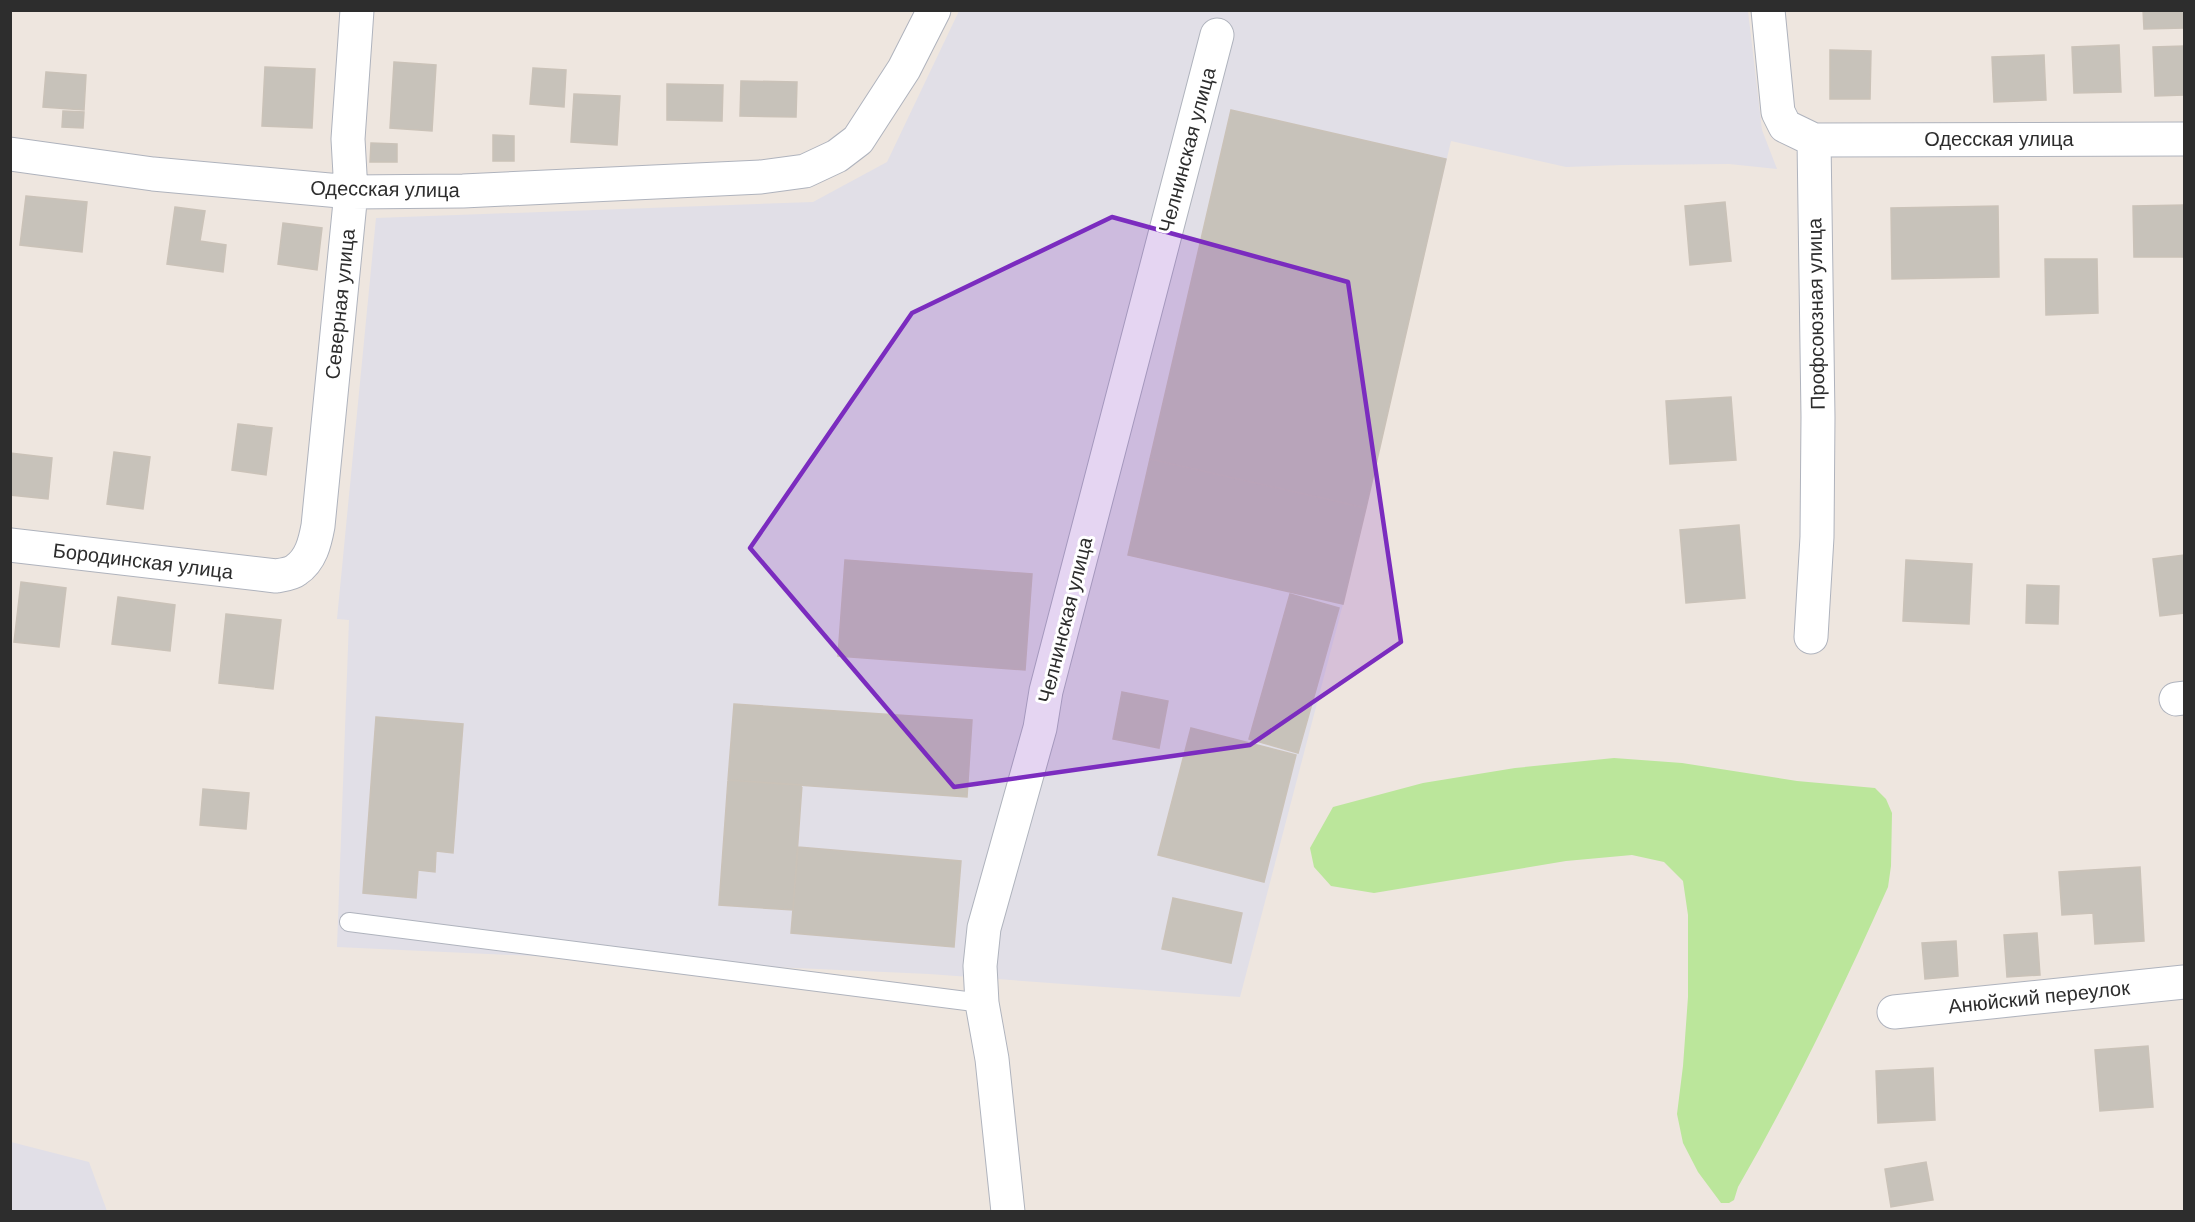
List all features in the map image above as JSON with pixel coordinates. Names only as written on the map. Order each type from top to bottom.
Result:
[{"type":"street","name":"Северная улица","points":[[276,576],[295,571],[307,558],[314,546],[318,526],[351,192],[348,139],[357,10]]},
{"type":"street","name":"Одесская улица","points":[[10,154],[153,174],[351,192],[463,191],[761,177],[805,171],[837,156],[858,140],[904,69],[934,10]]},
{"type":"street","points":[[1768,10],[1779,112],[1785,126],[1814,140]]},
{"type":"street","name":"Челнинская улица","points":[[1008,1212],[992,1059],[982,1003],[980,966],[984,928],[1040,728],[1046,691],[1217,36]]},
{"type":"street","name":"Одесская улица","points":[[1814,140],[2184,139]]},
{"type":"street","name":"Профсоюзная улица","points":[[1811,637],[1816,537],[1818,417],[1814,140]]},
{"type":"street","name":"Бородинская улица","points":[[10,545],[276,576]]},
{"type":"street","name":"Анюйский переулок","points":[[1894,1012],[2184,982]]},
{"type":"lane","points":[[349,922],[982,1003]]},
{"type":"highlighted area","points":[[1112,217],[1348,282],[1401,642],[1250,745],[954,787],[750,548],[912,313]]},
{"type":"shaded area","points":[[959,11],[1748,11],[1762,130],[1777,169],[1729,164],[1566,167],[1451,141],[1343,604],[1240,997],[929,974],[337,947],[349,620],[337,619],[376,218],[813,202],[887,162]]},
{"type":"shaded area","points":[[11,1142],[89,1162],[107,1211],[11,1211]]},
{"type":"green space","points":[[1614,758],[1682,763],[1797,781],[1875,788],[1886,799],[1892,813],[1891,866],[1888,887],[1817,1039],[1738,1187],[1734,1200],[1729,1203],[1721,1203],[1698,1172],[1683,1143],[1677,1114],[1688,997],[1688,915],[1683,881],[1664,862],[1632,855],[1566,861],[1374,893],[1331,886],[1314,867],[1310,848],[1333,807],[1423,783],[1515,768]]},
{"type":"building","points":[[2143,10],[2184,10],[2184,28],[2144,29]]},
{"type":"building","points":[[2119,45],[2121,92],[2074,93],[2072,47]]},
{"type":"building","points":[[2184,46],[2184,95],[2155,96],[2153,47]]},
{"type":"building","points":[[1830,50],[1871,51],[1870,99],[1830,99]]},
{"type":"building","points":[[2044,55],[2046,100],[1994,102],[1992,57]]},
{"type":"building","points":[[394,62],[436,65],[432,131],[390,128]]},
{"type":"building","points":[[265,67],[315,69],[312,128],[262,126]]},
{"type":"building","points":[[533,68],[566,70],[564,107],[530,104]]},
{"type":"building","points":[[46,72],[86,75],[84,110],[43,107]]},
{"type":"building","points":[[741,81],[797,82],[796,117],[740,116]]},
{"type":"building","points":[[667,84],[723,85],[722,121],[667,120]]},
{"type":"building","points":[[574,94],[620,96],[617,145],[571,142]]},
{"type":"building","points":[[1231,110],[1446,159],[1366,508],[1150,459]]},
{"type":"building","points":[[63,111],[84,112],[83,128],[62,127]]},
{"type":"building","points":[[493,135],[514,136],[514,161],[493,161]]},
{"type":"building","points":[[371,143],[397,144],[397,162],[370,162]]},
{"type":"building","points":[[26,196],[87,202],[82,252],[20,245]]},
{"type":"building","points":[[1725,202],[1731,261],[1690,265],[1685,206]]},
{"type":"building","points":[[2184,205],[2184,257],[2134,257],[2133,206]]},
{"type":"building","points":[[1998,206],[1999,277],[1892,279],[1891,208]]},
{"type":"building","points":[[175,207],[205,211],[200,241],[226,245],[223,272],[167,264]]},
{"type":"building","points":[[283,223],[322,228],[317,270],[278,264]]},
{"type":"building","points":[[2045,259],[2097,259],[2098,313],[2046,315]]},
{"type":"building","points":[[1731,397],[1736,460],[1670,464],[1666,401]]},
{"type":"building","points":[[238,424],[272,428],[266,475],[232,470]]},
{"type":"building","points":[[114,452],[150,457],[143,509],[107,504]]},
{"type":"building","points":[[10,453],[52,458],[48,499],[10,495]]},
{"type":"building","points":[[1150,459],[1366,508],[1343,604],[1128,555]]},
{"type":"building","points":[[1739,525],[1745,598],[1686,603],[1680,530]]},
{"type":"building","points":[[2184,555],[2184,613],[2160,616],[2153,559]]},
{"type":"building","points":[[845,560],[1032,574],[1025,670],[838,656]]},
{"type":"building","points":[[1906,560],[1972,564],[1969,624],[1903,621]]},
{"type":"building","points":[[21,582],[66,588],[59,647],[14,642]]},
{"type":"building","points":[[2027,585],[2059,586],[2058,624],[2026,623]]},
{"type":"building","points":[[1290,594],[1339,608],[1298,753],[1249,739]]},
{"type":"building","points":[[118,597],[175,605],[170,651],[112,644]]},
{"type":"building","points":[[226,614],[281,620],[273,689],[219,683]]},
{"type":"building","points":[[1122,692],[1168,701],[1159,748],[1113,739]]},
{"type":"building","points":[[734,704],[972,720],[967,797],[728,780]]},
{"type":"building","points":[[376,717],[463,724],[453,853],[436,851],[435,872],[418,870],[416,898],[363,893]]},
{"type":"building","points":[[1191,728],[1296,755],[1264,882],[1158,855]]},
{"type":"building","points":[[728,780],[802,785],[793,910],[719,905]]},
{"type":"building","points":[[203,789],[249,793],[246,829],[200,825]]},
{"type":"building","points":[[798,847],[961,861],[954,947],[791,933]]},
{"type":"building","points":[[2140,867],[2144,941],[2095,944],[2093,913],[2062,915],[2059,872]]},
{"type":"building","points":[[1173,898],[1242,913],[1231,963],[1162,949]]},
{"type":"building","points":[[2037,933],[2040,975],[2007,977],[2004,935]]},
{"type":"building","points":[[1956,941],[1958,976],[1925,979],[1922,943]]},
{"type":"building","points":[[2148,1046],[2153,1107],[2100,1111],[2095,1050]]},
{"type":"building","points":[[1933,1068],[1935,1120],[1878,1123],[1876,1071]]},
{"type":"building","points":[[1926,1162],[1933,1200],[1891,1207],[1885,1169]]}]
